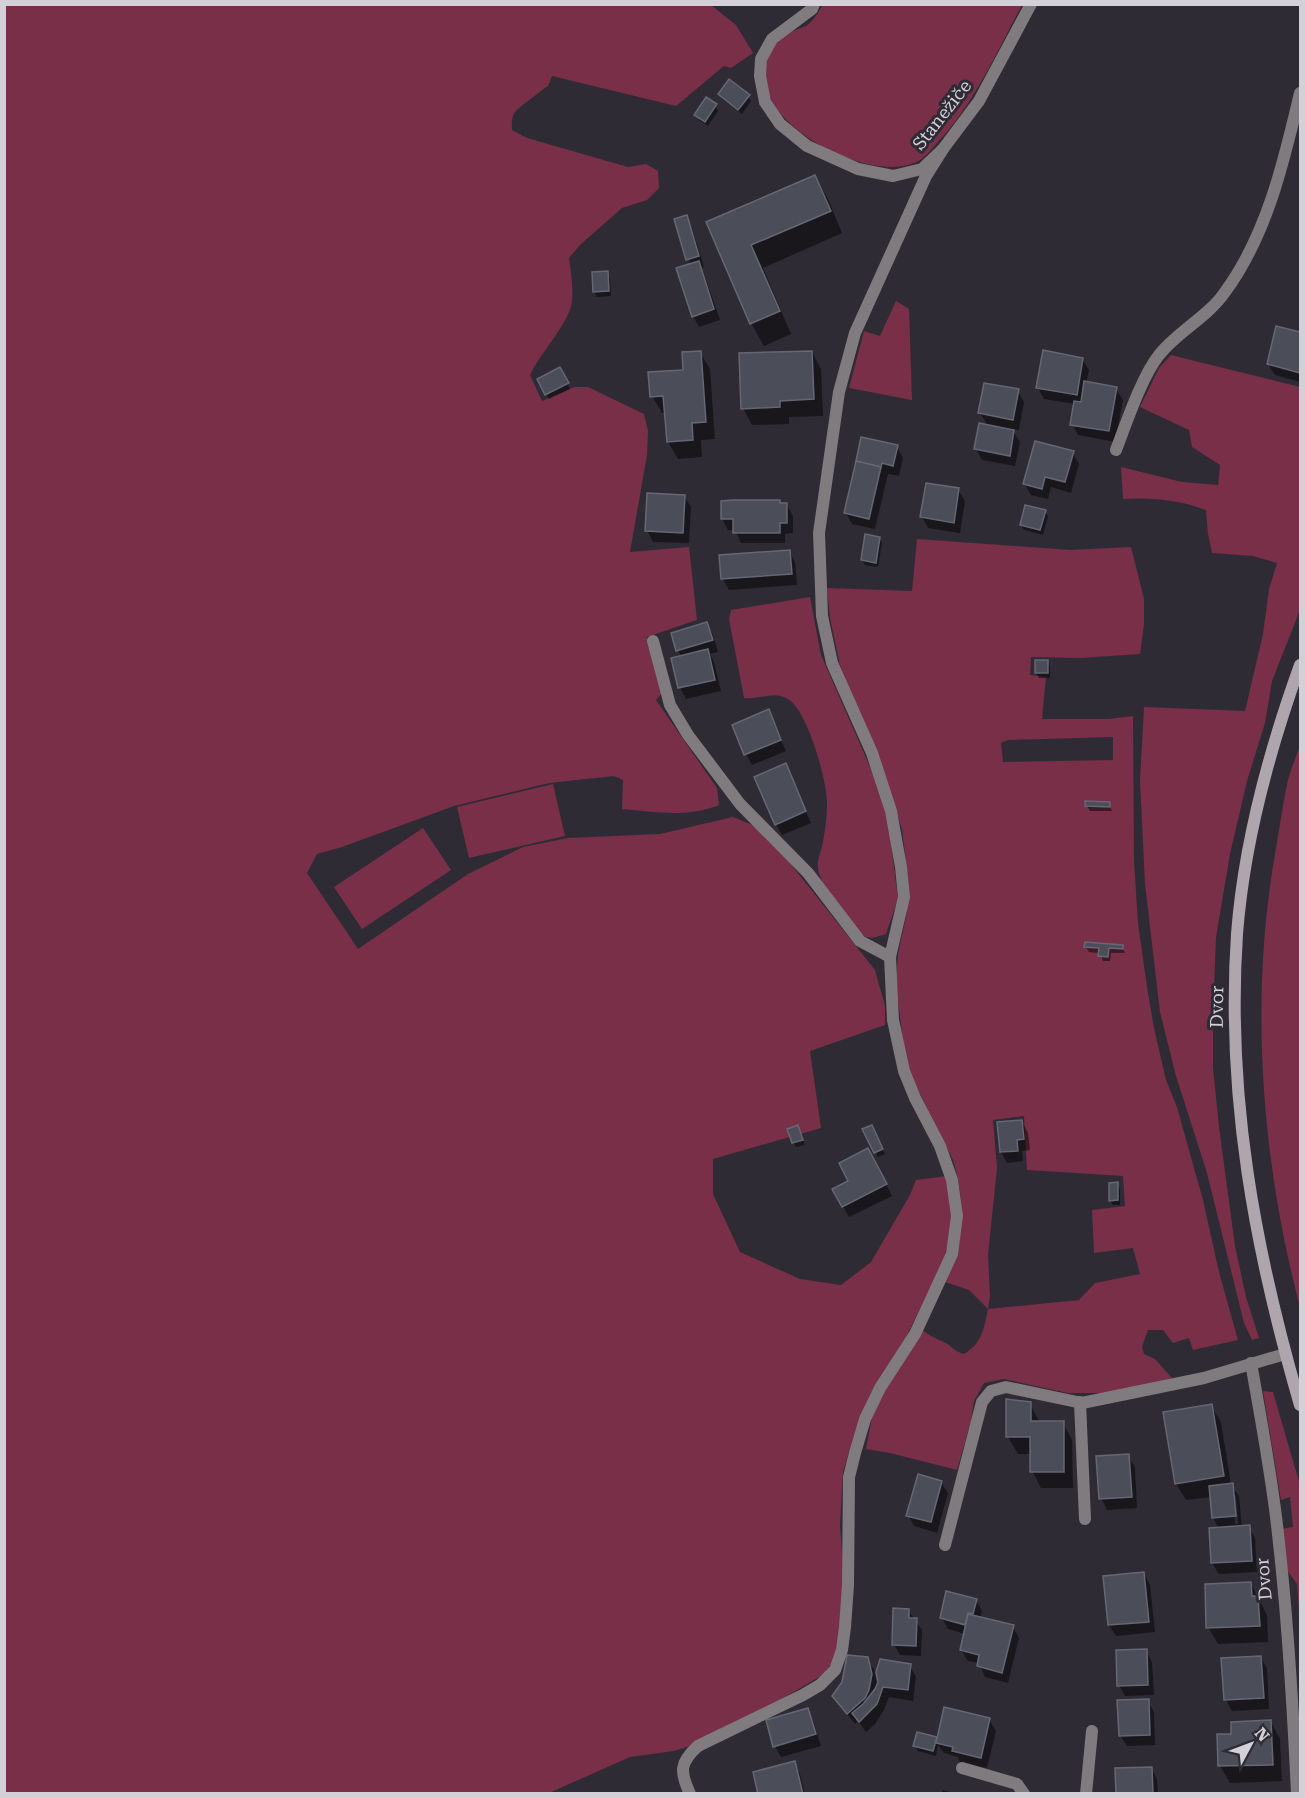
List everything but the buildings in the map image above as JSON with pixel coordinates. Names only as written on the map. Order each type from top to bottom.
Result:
[{"type":"street","name":"Stanežiče","points":[[814,4],[812,9],[772,39],[760,58],[760,76],[765,102],[780,124],[807,146],[858,169],[893,176],[922,169],[943,149],[979,101],[1031,4]]},
{"type":"street","points":[[1116,450],[1141,388],[1158,356],[1219,301],[1254,242],[1279,178],[1300,93]]},
{"type":"street","points":[[690,1794],[682,1772],[683,1763],[688,1754],[698,1746],[803,1695],[820,1685],[835,1670],[842,1650],[845,1628],[848,1585],[849,1477],[855,1453],[865,1419],[875,1398],[915,1334],[952,1254],[957,1216],[952,1180],[940,1146],[904,1071],[893,1020],[890,957],[903,904],[901,867],[891,812],[872,753],[832,663],[822,616],[819,533],[839,392],[855,333],[926,176],[943,149]]},
{"type":"street","points":[[653,641],[670,705],[688,735],[740,804],[808,873],[860,942],[890,957]]},
{"type":"street","name":"Dvor","points":[[1300,664],[1258,800],[1238,932],[1234,1042],[1246,1173],[1261,1252],[1300,1405]]},
{"type":"street","points":[[945,1545],[982,1402],[991,1390],[1006,1387],[1080,1402],[1204,1378],[1286,1354]]},
{"type":"street","name":"Dvor","points":[[1251,1363],[1266,1444],[1278,1532],[1284,1589],[1297,1794]]},
{"type":"street","points":[[1080,1402],[1085,1519]]},
{"type":"street","points":[[1086,1794],[1092,1731]]},
{"type":"street","points":[[962,1768],[1017,1784],[1024,1794]]},
{"type":"shaded area","points":[[5,5],[711,5],[736,25],[753,53],[731,68],[724,66],[676,106],[552,76],[548,86],[517,110],[512,124],[512,130],[527,138],[628,167],[646,164],[658,171],[659,188],[647,200],[622,208],[580,245],[569,258],[572,277],[570,310],[530,375],[542,401],[574,387],[588,387],[644,414],[648,431],[647,455],[630,552],[689,547],[697,620],[647,637],[656,659],[661,694],[656,700],[717,788],[719,805],[683,813],[622,809],[623,780],[614,776],[549,783],[454,806],[317,854],[307,873],[358,949],[468,874],[523,847],[568,838],[660,834],[733,817],[755,826],[778,848],[875,970],[885,1006],[885,1025],[810,1051],[821,1128],[713,1159],[713,1194],[740,1252],[800,1279],[841,1285],[871,1262],[910,1195],[916,1180],[947,1176],[952,1211],[947,1253],[898,1354],[876,1384],[859,1419],[843,1472],[840,1526],[843,1564],[841,1645],[826,1673],[773,1704],[690,1746],[674,1751],[630,1757],[549,1793],[5,1794]]},
{"type":"shaded area","points":[[823,5],[1022,5],[984,78],[949,130],[920,160],[900,167],[874,165],[846,157],[818,144],[793,127],[775,106],[765,83],[769,55],[780,39],[809,24]]},
{"type":"shaded area","points":[[896,301],[909,309],[912,400],[849,388],[864,331],[880,336]]},
{"type":"shaded area","points":[[1171,355],[1300,387],[1300,610],[1272,681],[1265,723],[1247,781],[1230,854],[1216,937],[1213,1068],[1235,1246],[1246,1297],[1259,1338],[1252,1340],[1244,1323],[1207,1173],[1176,1076],[1160,1012],[1145,884],[1140,781],[1144,707],[1245,711],[1263,634],[1269,589],[1277,563],[1253,556],[1212,553],[1206,510],[1165,500],[1123,499],[1121,467],[1182,482],[1218,485],[1220,465],[1192,447],[1189,430],[1140,407],[1159,368]]},
{"type":"shaded area","points":[[917,539],[1070,550],[1131,547],[1144,599],[1144,624],[1140,654],[1081,658],[1031,657],[1030,675],[1046,677],[1042,719],[1109,719],[1133,716],[1134,861],[1138,923],[1147,987],[1166,1080],[1177,1107],[1203,1200],[1219,1272],[1238,1340],[1193,1350],[1189,1338],[1173,1343],[1163,1330],[1148,1330],[1142,1347],[1144,1354],[1155,1359],[1172,1378],[1149,1385],[1101,1393],[1068,1393],[1004,1379],[984,1383],[974,1401],[971,1421],[957,1470],[866,1449],[872,1417],[887,1386],[922,1330],[964,1354],[978,1340],[988,1309],[969,1290],[945,1282],[958,1246],[961,1203],[953,1160],[911,1076],[902,1036],[896,980],[909,886],[902,829],[876,749],[840,665],[830,618],[827,588],[912,591]],"holes":[[[1113,737],[1113,760],[1003,762],[1001,743],[1008,740]],[[1024,1116],[1027,1170],[1123,1176],[1125,1206],[1092,1210],[1094,1253],[1133,1248],[1140,1274],[1095,1283],[1079,1300],[988,1309],[990,1296],[988,1255],[997,1168],[993,1120]]]},
{"type":"shaded area","points":[[810,597],[821,655],[881,792],[889,828],[898,899],[886,934],[870,938],[857,929],[826,890],[819,874],[818,862],[826,824],[826,795],[815,748],[803,718],[795,706],[783,696],[744,698],[729,619],[731,610]]},
{"type":"shaded area","points":[[1300,746],[1300,1307],[1276,1194],[1268,1137],[1261,1020],[1263,962],[1276,848],[1286,788]]},
{"type":"shaded area","points":[[553,784],[565,836],[469,858],[457,807]]},
{"type":"shaded area","points":[[423,828],[451,870],[362,929],[334,887]]},
{"type":"shaded area","points":[[1263,1391],[1273,1392],[1300,1485],[1300,1623],[1297,1584],[1286,1569],[1281,1529],[1293,1527],[1290,1497],[1281,1500]]}]
